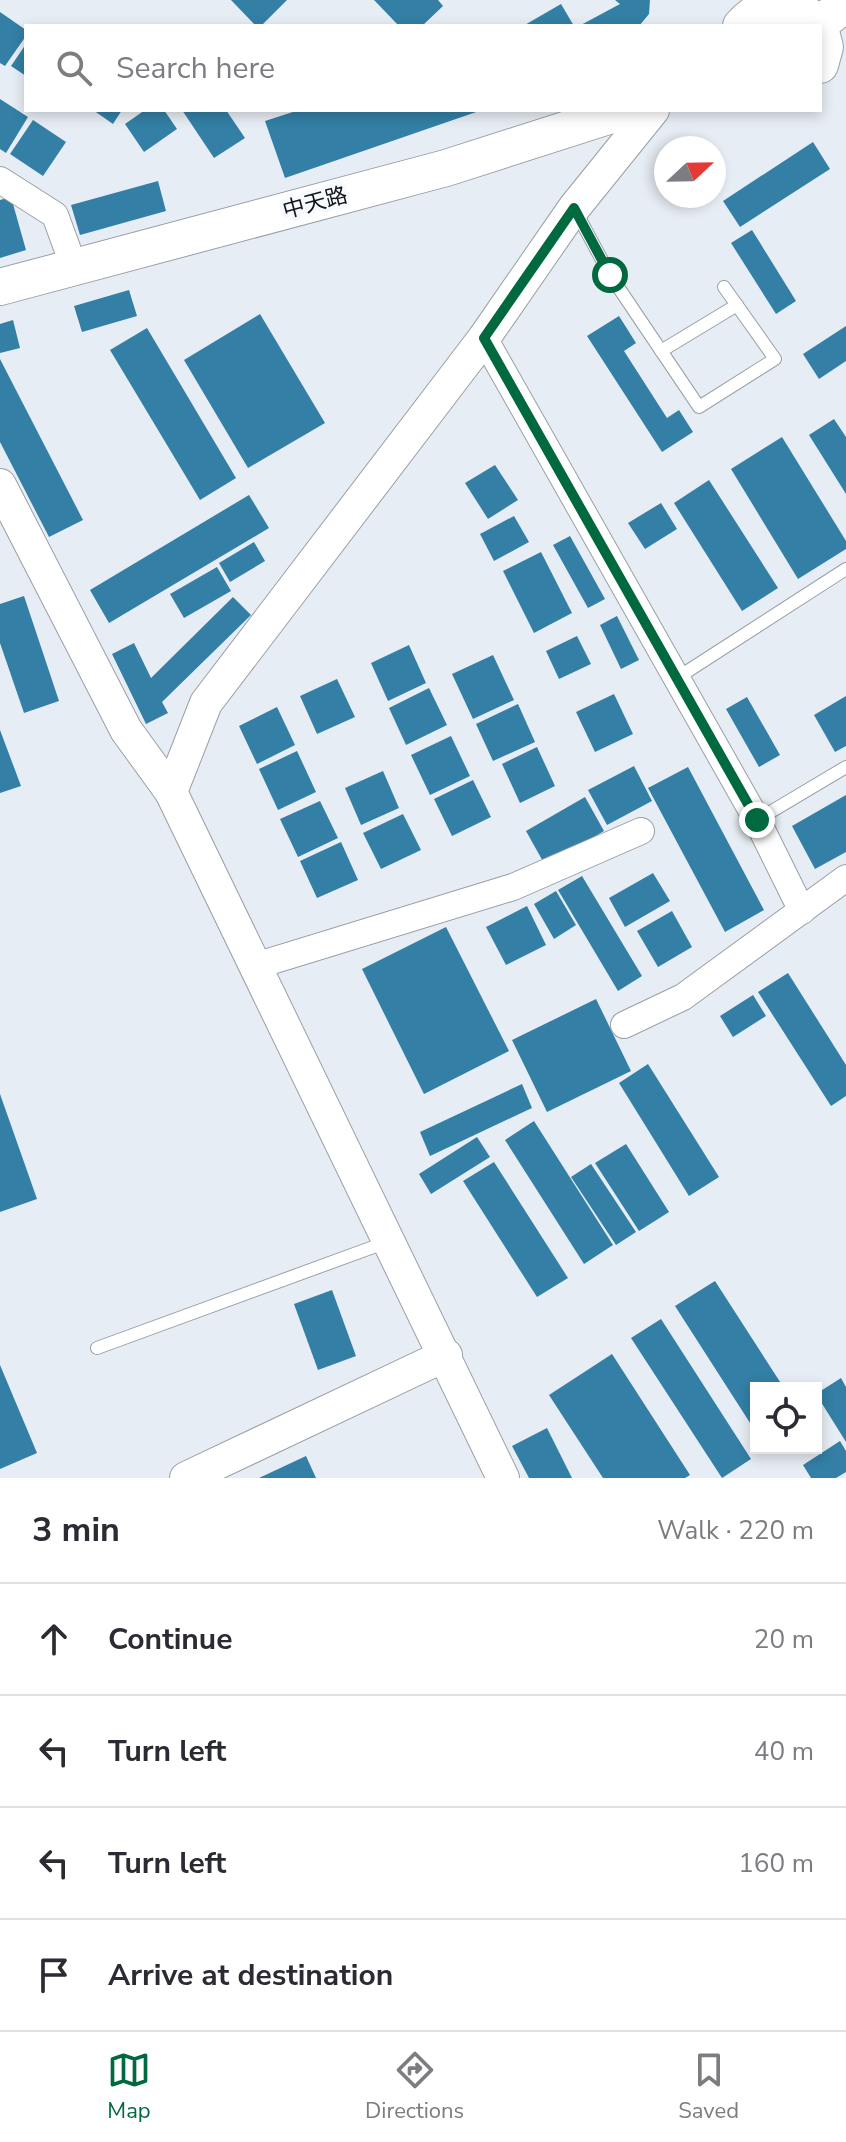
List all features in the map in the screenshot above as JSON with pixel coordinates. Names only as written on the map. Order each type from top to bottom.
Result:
[{"type":"main road","points":[[742,13],[773,2],[798,6],[826,21],[822,58]]},
{"type":"main road","name":"中天路","points":[[0,287],[446,168],[621,112]]},
{"type":"street","points":[[171,792],[206,703],[484,338],[574,208],[651,112]]},
{"type":"street","points":[[0,180],[55,215],[74,267]]},
{"type":"street","points":[[484,338],[757,820],[802,911]]},
{"type":"street","points":[[0,485],[126,730],[171,792],[503,1478]]},
{"type":"street","points":[[255,966],[513,887],[641,831]]},
{"type":"street","points":[[624,1025],[683,997],[846,878]]},
{"type":"street","points":[[186,1478],[446,1355]]},
{"type":"lane","points":[[574,208],[610,275],[699,407],[775,359],[724,287]]},
{"type":"lane","points":[[661,351],[737,305]]},
{"type":"lane","points":[[677,678],[846,569]]},
{"type":"lane","points":[[757,820],[846,767]]},
{"type":"lane","points":[[97,1348],[388,1241]]},
{"type":"building","points":[[231,0],[287,0],[263,24],[254,24]]},
{"type":"building","points":[[374,0],[438,0],[443,6],[424,24],[397,24]]},
{"type":"building","points":[[615,0],[650,0],[649,14],[641,24],[583,24],[620,4]]},
{"type":"building","points":[[561,4],[573,24],[526,24]]},
{"type":"building","points":[[0,12],[24,29],[24,39],[5,66],[0,63]]},
{"type":"building","points":[[24,47],[24,75],[11,66]]},
{"type":"building","points":[[0,99],[28,117],[6,153],[0,149]]},
{"type":"building","points":[[96,112],[121,112],[113,124]]},
{"type":"building","points":[[142,112],[165,112],[177,129],[144,152],[125,124]]},
{"type":"building","points":[[183,112],[227,112],[245,138],[214,158]]},
{"type":"building","points":[[293,112],[476,112],[285,178],[265,121]]},
{"type":"building","points":[[33,120],[66,142],[43,176],[10,154]]},
{"type":"building","points":[[813,142],[830,169],[740,227],[726,206],[726,199]]},
{"type":"building","points":[[158,181],[166,211],[80,235],[71,205]]},
{"type":"building","points":[[11,197],[26,250],[0,258],[0,200]]},
{"type":"building","points":[[752,230],[796,301],[776,314],[731,243]]},
{"type":"building","points":[[129,290],[137,316],[82,332],[74,306]]},
{"type":"building","points":[[260,314],[325,423],[248,468],[184,360]]},
{"type":"building","points":[[619,316],[636,343],[624,351],[667,418],[679,410],[693,432],[662,452],[587,336]]},
{"type":"building","points":[[13,320],[20,348],[0,353],[0,324]]},
{"type":"building","points":[[846,326],[846,361],[819,379],[803,354]]},
{"type":"building","points":[[147,328],[236,478],[200,500],[110,350]]},
{"type":"building","points":[[0,359],[83,520],[49,537],[0,442]]},
{"type":"building","points":[[834,419],[846,437],[846,494],[809,435]]},
{"type":"building","points":[[782,437],[846,541],[846,549],[798,579],[731,469]]},
{"type":"building","points":[[495,465],[518,500],[488,519],[465,483]]},
{"type":"building","points":[[709,480],[778,588],[742,611],[674,503]]},
{"type":"building","points":[[249,495],[269,528],[109,623],[90,590]]},
{"type":"building","points":[[661,503],[677,529],[645,549],[628,523]]},
{"type":"building","points":[[514,516],[529,542],[494,561],[480,534]]},
{"type":"building","points":[[570,536],[605,599],[588,608],[553,545]]},
{"type":"building","points":[[254,542],[265,561],[230,582],[219,563]]},
{"type":"building","points":[[541,552],[572,613],[534,633],[503,571]]},
{"type":"building","points":[[217,567],[231,591],[184,618],[170,594]]},
{"type":"building","points":[[24,596],[59,701],[24,713],[0,643],[0,604]]},
{"type":"building","points":[[233,597],[251,615],[162,702],[168,713],[146,724],[112,654],[134,643],[151,678]]},
{"type":"building","points":[[617,616],[639,660],[621,669],[600,625]]},
{"type":"building","points":[[577,636],[591,664],[559,679],[546,651]]},
{"type":"building","points":[[409,645],[426,683],[388,701],[371,663]]},
{"type":"building","points":[[493,655],[514,700],[473,719],[452,674]]},
{"type":"building","points":[[337,679],[355,717],[317,734],[300,696]]},
{"type":"building","points":[[429,688],[447,725],[406,745],[389,708]]},
{"type":"building","points":[[614,694],[633,734],[595,752],[576,712]]},
{"type":"building","points":[[846,696],[846,746],[835,752],[814,715]]},
{"type":"building","points":[[747,697],[780,755],[759,767],[726,709]]},
{"type":"building","points":[[518,704],[535,742],[493,761],[476,724]]},
{"type":"building","points":[[277,707],[295,745],[257,764],[239,726]]},
{"type":"building","points":[[0,730],[21,786],[0,793]]},
{"type":"building","points":[[451,736],[470,776],[430,795],[411,755]]},
{"type":"building","points":[[537,747],[555,786],[520,803],[502,764]]},
{"type":"building","points":[[297,751],[316,792],[278,810],[259,769]]},
{"type":"building","points":[[634,766],[652,801],[607,825],[588,790]]},
{"type":"building","points":[[688,767],[764,910],[725,932],[648,788]]},
{"type":"building","points":[[383,771],[399,808],[361,825],[345,788]]},
{"type":"building","points":[[473,780],[491,817],[452,836],[434,799]]},
{"type":"building","points":[[846,795],[846,852],[815,869],[792,826]]},
{"type":"building","points":[[585,797],[604,831],[545,865],[526,831]]},
{"type":"building","points":[[320,801],[338,838],[298,857],[280,819]]},
{"type":"building","points":[[403,814],[421,850],[381,869],[363,833]]},
{"type":"building","points":[[341,842],[358,880],[317,898],[300,861]]},
{"type":"building","points":[[653,873],[670,901],[625,927],[609,898]]},
{"type":"building","points":[[582,876],[642,976],[618,991],[558,890]]},
{"type":"building","points":[[556,891],[576,925],[554,939],[534,904]]},
{"type":"building","points":[[527,906],[546,945],[506,965],[486,927]]},
{"type":"building","points":[[672,911],[692,947],[658,967],[637,931]]},
{"type":"building","points":[[446,927],[509,1051],[424,1094],[362,969]]},
{"type":"building","points":[[788,973],[846,1065],[846,1096],[831,1106],[758,992]]},
{"type":"building","points":[[753,995],[766,1016],[733,1037],[720,1016]]},
{"type":"building","points":[[596,999],[631,1071],[547,1112],[512,1040]]},
{"type":"building","points":[[648,1064],[719,1177],[689,1196],[619,1083]]},
{"type":"building","points":[[522,1084],[532,1108],[430,1156],[420,1132]]},
{"type":"building","points":[[0,1094],[37,1199],[0,1212]]},
{"type":"building","points":[[534,1121],[613,1245],[584,1264],[505,1140]]},
{"type":"building","points":[[477,1137],[490,1157],[431,1194],[419,1174]]},
{"type":"building","points":[[626,1144],[669,1212],[639,1231],[595,1163]]},
{"type":"building","points":[[494,1162],[568,1278],[537,1297],[463,1181]]},
{"type":"building","points":[[591,1164],[636,1232],[616,1245],[571,1177]]},
{"type":"building","points":[[715,1281],[780,1382],[750,1382],[750,1423],[675,1306]]},
{"type":"building","points":[[332,1290],[356,1356],[318,1370],[294,1304]]},
{"type":"building","points":[[661,1319],[751,1459],[722,1478],[631,1338]]},
{"type":"building","points":[[612,1354],[690,1475],[685,1478],[603,1478],[549,1395]]},
{"type":"building","points":[[0,1365],[37,1453],[0,1469]]},
{"type":"building","points":[[841,1378],[846,1387],[846,1442],[822,1404],[822,1390]]},
{"type":"building","points":[[547,1428],[572,1478],[529,1478],[512,1446]]},
{"type":"building","points":[[840,1441],[846,1451],[846,1472],[836,1478],[811,1478],[803,1465]]},
{"type":"building","points":[[306,1456],[316,1478],[259,1478]]},
{"type":"route","points":[[610,275],[574,208],[484,338],[757,820]]}]
